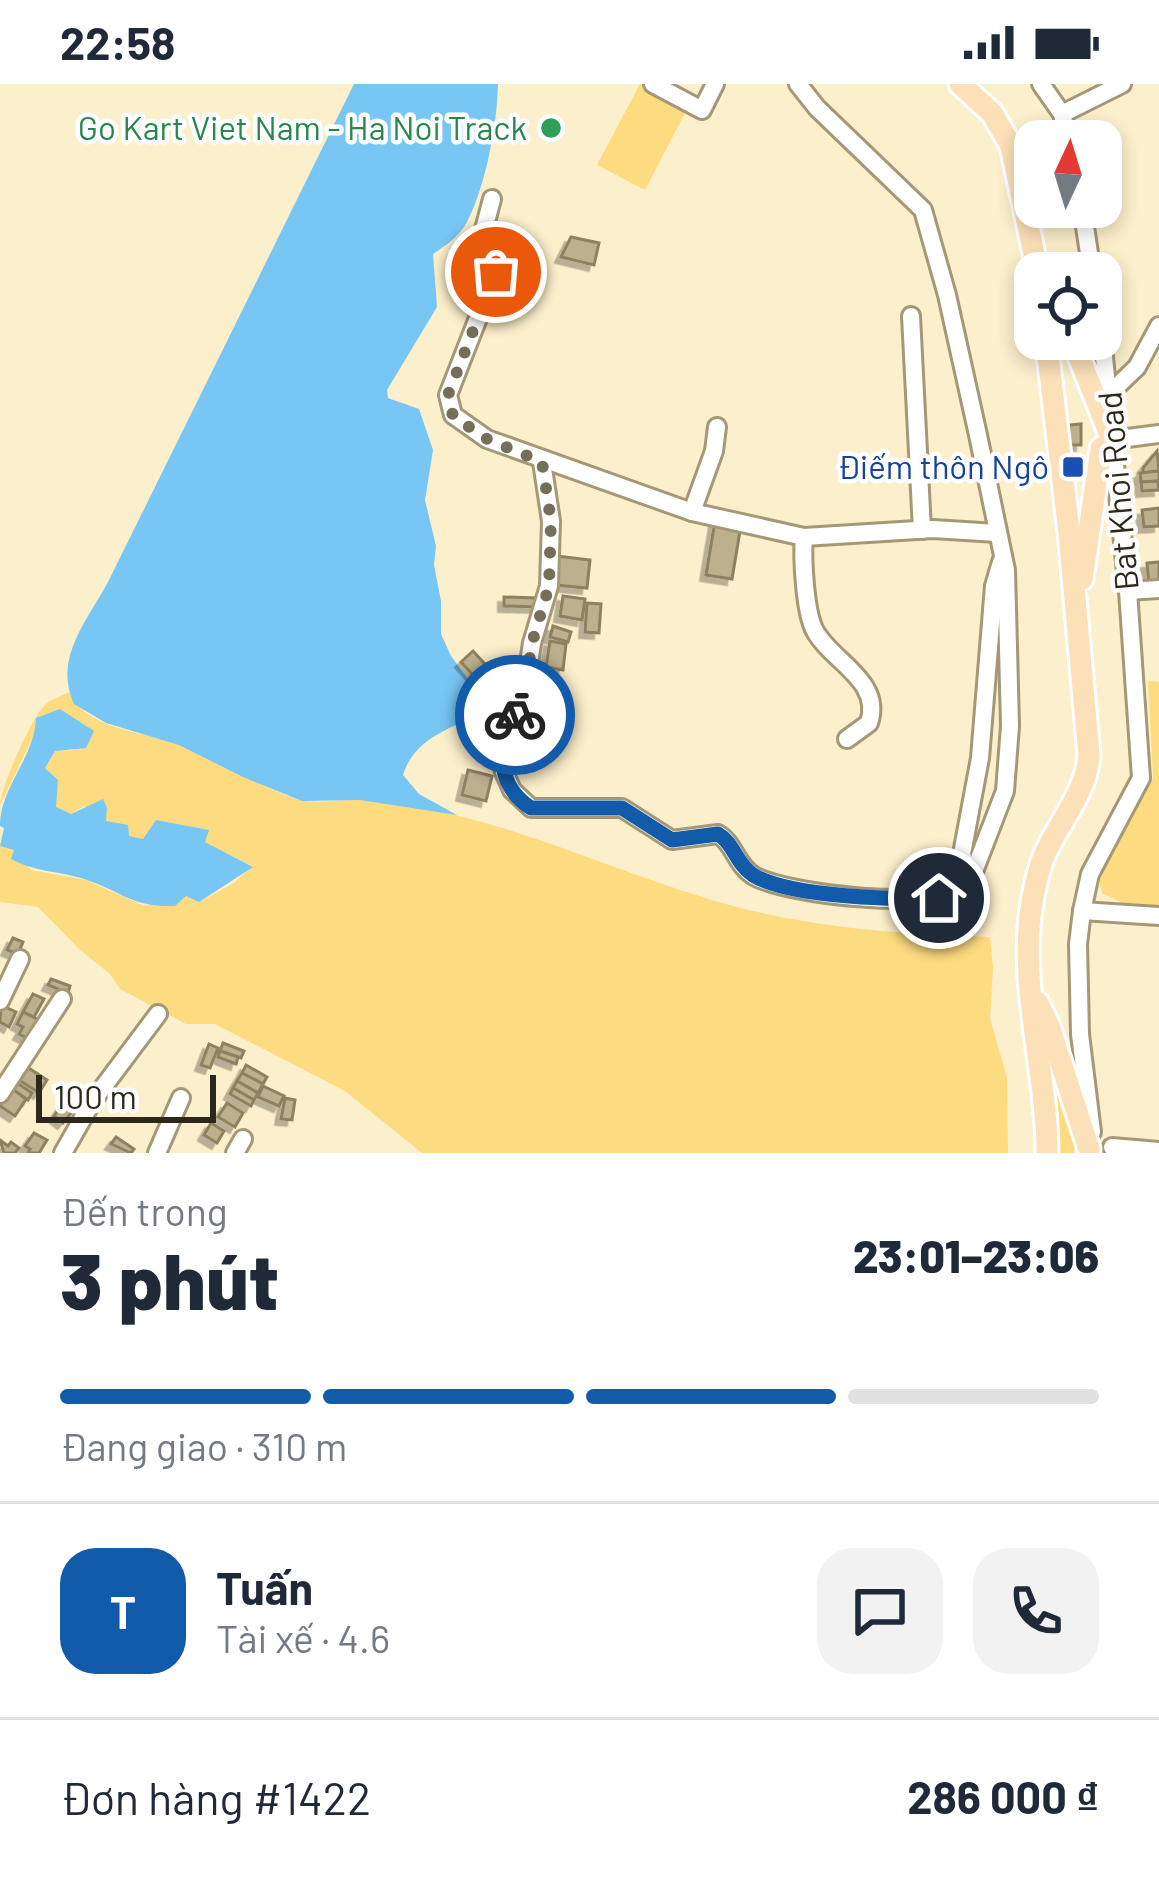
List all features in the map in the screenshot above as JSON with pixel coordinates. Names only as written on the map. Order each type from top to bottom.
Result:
[{"type":"main road","points":[[959,84],[992,113],[1011,146],[1036,252]]},
{"type":"main road","points":[[1047,1153],[1028,946],[1032,903],[1043,859],[1088,767],[1077,609],[1048,360]]},
{"type":"main road","points":[[1077,609],[1102,449],[1112,440],[1080,360]]},
{"type":"main road","points":[[1031,989],[1100,1149]]},
{"type":"street","points":[[653,84],[702,110],[715,84]]},
{"type":"street","points":[[542,462],[551,521],[549,586],[532,643],[524,696],[501,745],[504,772],[519,800],[531,808],[629,809],[672,840],[725,836],[745,869],[782,886],[921,899],[958,894],[970,882],[998,814],[1008,769],[1008,597],[1003,556],[947,295],[923,210],[798,84]]},
{"type":"street","points":[[1041,84],[1064,120]]},
{"type":"street","points":[[1062,114],[1122,84]]},
{"type":"street","points":[[492,199],[481,241],[496,272],[448,395],[453,416],[487,439],[692,512],[804,537],[922,530],[997,533]]},
{"type":"street","points":[[911,316],[922,530]]},
{"type":"street","points":[[1110,393],[1137,367],[1159,326]]},
{"type":"street","name":"Bat Khoi Road","points":[[1100,1149],[1089,1123],[1078,944],[1090,874],[1141,778],[1105,360]]},
{"type":"street","points":[[692,512],[714,451],[717,427]]},
{"type":"street","points":[[1112,440],[1159,434]]},
{"type":"street","points":[[804,537],[802,558],[815,632],[868,690],[872,704],[869,723],[847,739]]},
{"type":"street","points":[[970,882],[962,854],[980,758],[994,586],[1003,556]]},
{"type":"street","points":[[1128,591],[1159,590]]},
{"type":"street","points":[[1082,911],[1159,916]]},
{"type":"street","points":[[0,1001],[20,959]]},
{"type":"street","points":[[0,1094],[62,999]]},
{"type":"street","points":[[63,1153],[92,1102],[158,1014]]},
{"type":"street","points":[[157,1153],[181,1098]]},
{"type":"street","points":[[1100,1149],[1159,1150]]},
{"type":"shaded area","points":[[640,84],[688,107],[645,190],[597,165]]},
{"type":"shaded area","points":[[1148,681],[1159,682],[1159,907],[1126,905],[1102,893],[1099,880],[1153,778]]},
{"type":"shaded area","points":[[69,692],[89,715],[103,722],[180,745],[296,799],[372,801],[447,813],[699,896],[781,917],[859,929],[990,937],[990,1018],[1007,1078],[1008,1153],[422,1153],[345,1091],[215,1024],[186,1024],[120,989],[38,907],[0,902],[0,846],[14,849],[31,870],[86,880],[144,906],[186,896],[199,902],[234,883],[252,866],[204,842],[208,830],[156,820],[144,840],[129,836],[84,806],[70,814],[55,807],[58,780],[45,768],[55,751],[75,750],[35,733],[0,805],[38,713]]},
{"type":"shaded area","points":[[1048,1039],[1077,1136],[1074,1153],[1050,1153]]},
{"type":"water","points":[[354,84],[498,84],[480,191],[460,232],[433,254],[437,307],[387,390],[388,398],[419,409],[433,450],[425,500],[436,546],[441,634],[489,708],[427,741],[403,775],[419,794],[457,815],[360,800],[302,801],[179,745],[106,723],[74,704],[69,687],[70,656],[82,626]]},
{"type":"water","points":[[60,709],[94,731],[86,748],[55,751],[45,768],[58,780],[56,807],[71,814],[103,799],[106,821],[128,825],[129,836],[143,839],[156,820],[209,830],[205,842],[253,867],[199,902],[186,896],[175,906],[160,906],[11,859],[14,850],[0,846],[5,798],[30,746],[36,718]]},
{"type":"building","points":[[571,237],[599,243],[594,265],[561,257]]},
{"type":"building","points":[[1081,424],[1081,445],[1070,445],[1069,425]]},
{"type":"building","points":[[1157,451],[1159,471],[1143,473],[1143,468]]},
{"type":"building","points":[[1159,471],[1159,481],[1141,482],[1140,473]]},
{"type":"building","points":[[1158,481],[1159,490],[1142,491],[1141,482]]},
{"type":"building","points":[[1159,508],[1159,526],[1144,527],[1142,510]]},
{"type":"building","points":[[715,521],[741,525],[732,579],[706,575]]},
{"type":"building","points":[[557,556],[590,560],[587,588],[554,585]]},
{"type":"building","points":[[1159,562],[1159,584],[1149,585],[1147,563]]},
{"type":"building","points":[[563,596],[585,599],[582,620],[560,616]]},
{"type":"building","points":[[504,597],[537,598],[537,607],[504,606]]},
{"type":"building","points":[[587,603],[601,604],[599,633],[585,632]]},
{"type":"building","points":[[553,626],[571,632],[568,642],[550,637]]},
{"type":"building","points":[[550,641],[566,644],[563,670],[546,667]]},
{"type":"building","points":[[473,651],[494,674],[482,685],[461,662]]},
{"type":"building","points":[[468,770],[492,776],[486,801],[462,795]]},
{"type":"building","points":[[13,938],[23,942],[18,954],[7,950]]},
{"type":"building","points":[[51,979],[70,986],[68,993],[48,985]]},
{"type":"building","points":[[33,994],[44,999],[34,1017],[23,1012]]},
{"type":"building","points":[[1,1005],[16,1012],[9,1027],[0,1022]]},
{"type":"building","points":[[23,1012],[41,1021],[31,1040],[19,1034],[23,1027],[17,1024]]},
{"type":"building","points":[[223,1043],[244,1051],[241,1058],[220,1051]]},
{"type":"building","points":[[209,1044],[218,1048],[210,1068],[201,1065]]},
{"type":"building","points":[[220,1051],[238,1057],[236,1064],[218,1057]]},
{"type":"building","points":[[24,1065],[47,1080],[39,1093],[16,1078]]},
{"type":"building","points":[[246,1065],[267,1077],[263,1084],[242,1073]]},
{"type":"building","points":[[242,1073],[263,1084],[258,1093],[237,1081]]},
{"type":"building","points":[[14,1081],[32,1093],[28,1100],[9,1087]]},
{"type":"building","points":[[237,1081],[258,1093],[254,1100],[233,1088]]},
{"type":"building","points":[[263,1086],[284,1096],[279,1106],[258,1097]]},
{"type":"building","points":[[11,1088],[26,1099],[15,1116],[0,1106]]},
{"type":"building","points":[[233,1088],[254,1100],[251,1106],[230,1094]]},
{"type":"building","points":[[285,1098],[295,1100],[292,1120],[281,1119]]},
{"type":"building","points":[[227,1103],[243,1113],[235,1127],[218,1117]]},
{"type":"building","points":[[62,1105],[72,1112],[63,1123],[54,1116]]},
{"type":"building","points":[[211,1123],[224,1131],[217,1143],[204,1135]]},
{"type":"building","points":[[34,1133],[47,1140],[39,1153],[28,1153],[25,1146]]},
{"type":"building","points":[[116,1137],[134,1149],[131,1153],[111,1144]]},
{"type":"building","points":[[0,1140],[8,1146],[11,1142],[19,1148],[4,1153]]},
{"type":"way so far","points":[[496,272],[448,395],[453,416],[487,439],[542,462],[551,521],[549,586],[532,643],[524,696],[515,715]]},
{"type":"place","name":"Go Kart Viet Nam - Ha Noi Track","points":[[551,128]]},
{"type":"place","name":"Điếm thôn Ngô","points":[[1073,467]]},
{"type":"route","points":[[515,715],[501,745],[504,772],[519,800],[531,808],[629,809],[672,840],[709,832],[725,836],[745,869],[782,886],[877,897],[939,898]]}]
